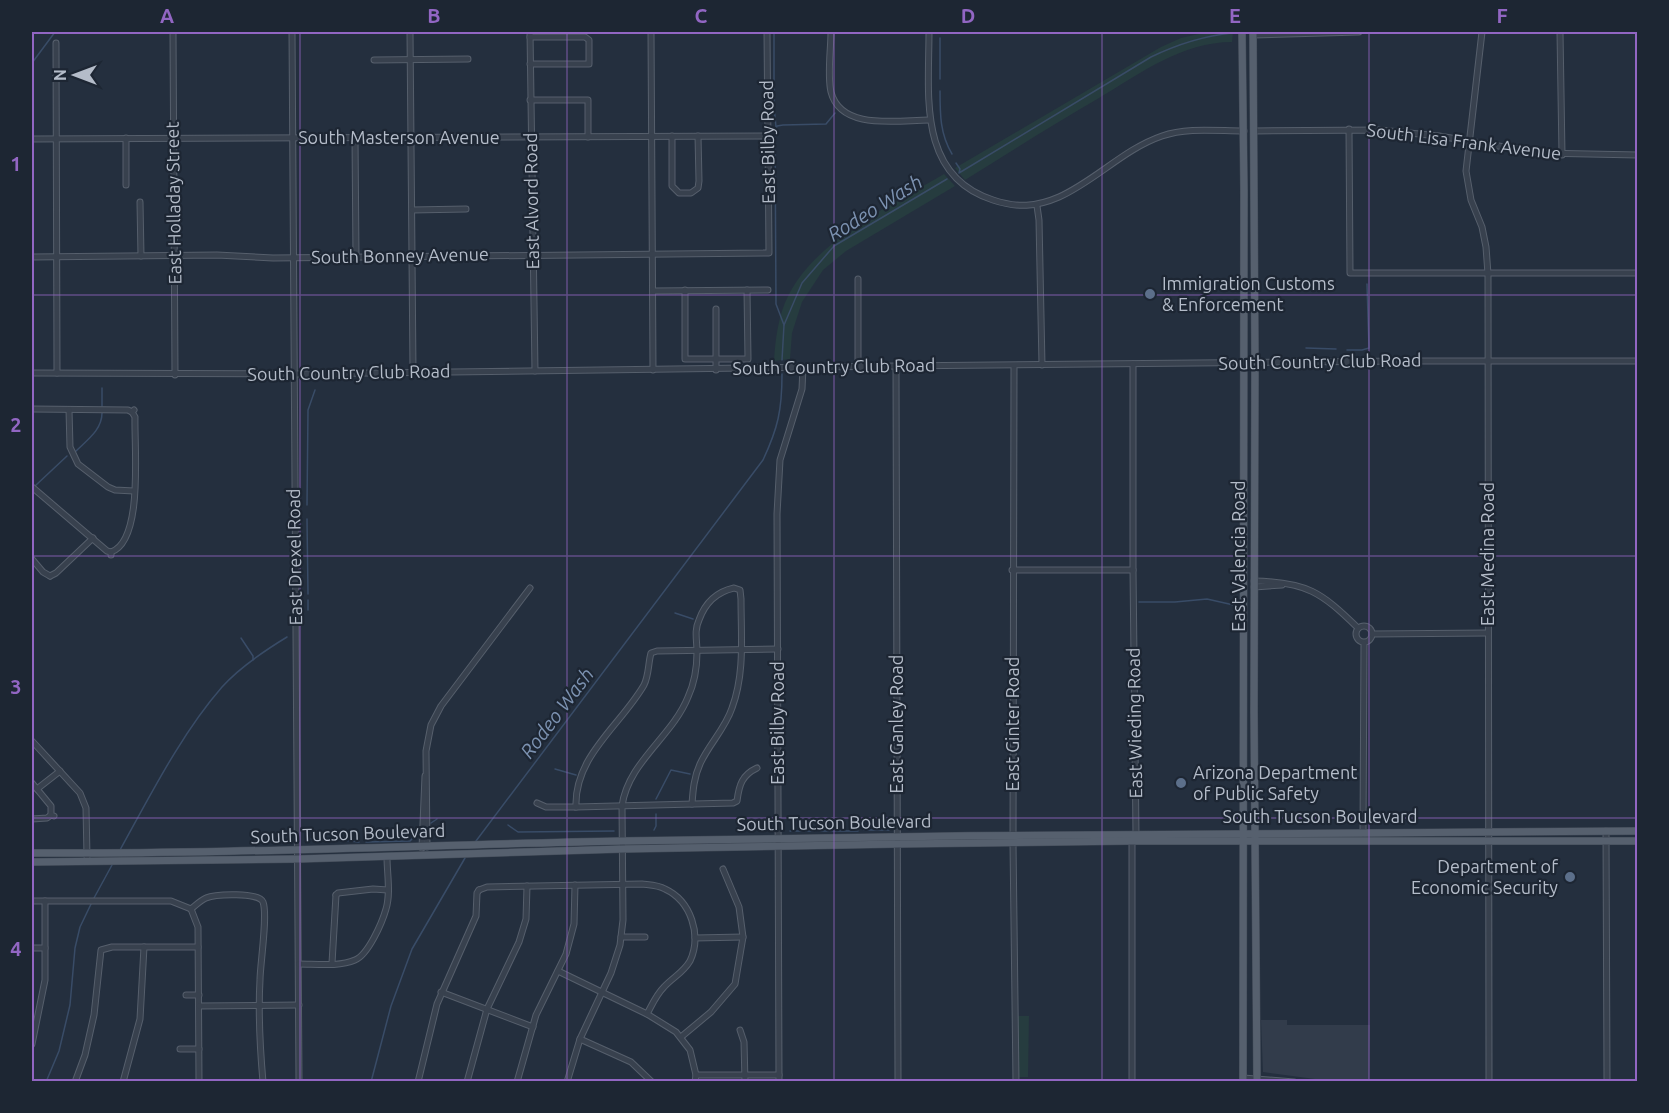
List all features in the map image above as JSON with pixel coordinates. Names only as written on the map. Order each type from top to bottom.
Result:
[{"type":"main road","name":"East Valencia Road","points":[[1242,32],[1244,131],[1243,1080]]},
{"type":"main road","name":"East Valencia Road","points":[[1253,33],[1257,1080]]},
{"type":"main road","points":[[1244,131],[1254,131]]},
{"type":"main road","points":[[1243,482],[1255,482]]},
{"type":"main road","points":[[1243,584],[1254,584]]},
{"type":"main road","points":[[1243,711],[1254,712]]},
{"type":"main road","name":"South Tucson Boulevard","points":[[1134,838],[1243,832],[1638,831]]},
{"type":"main road","name":"South Tucson Boulevard","points":[[32,862],[87,858],[113,853],[298,851],[478,844],[623,845],[1134,838],[1243,842],[1638,841]]},
{"type":"main road","name":"South Tucson Boulevard","points":[[32,853],[109,862],[298,860],[471,854],[623,845]]},
{"type":"main road","points":[[1243,951],[1255,951]]},
{"type":"street","name":"East Holladay Street","points":[[173,32],[175,375]]},
{"type":"street","name":"East Drexel Road","points":[[292,32],[299,1082]]},
{"type":"street","points":[[410,32],[413,371]]},
{"type":"street","points":[[651,32],[653,370]]},
{"type":"street","name":"East Bilby Road","points":[[767,32],[769,253]]},
{"type":"street","points":[[831,32],[831,91],[837,106],[848,116],[861,119],[929,120]]},
{"type":"street","points":[[929,32],[929,120],[935,144],[946,165],[959,182],[984,197],[1012,206],[1037,206],[1060,197],[1159,137],[1183,132],[1244,131]]},
{"type":"street","points":[[1253,33],[1359,32]]},
{"type":"street","name":"East Medina Road","points":[[1482,32],[1466,161],[1471,200],[1482,227],[1486,247],[1488,274],[1489,1082]]},
{"type":"street","points":[[1560,32],[1562,155]]},
{"type":"street","points":[[530,34],[585,37],[589,40],[589,64],[530,64]]},
{"type":"street","name":"East Alvord Road","points":[[530,34],[535,371]]},
{"type":"street","points":[[56,43],[57,372]]},
{"type":"street","points":[[374,60],[468,59]]},
{"type":"street","points":[[530,100],[588,100],[588,137]]},
{"type":"street","points":[[1349,129],[1350,273],[1638,273]]},
{"type":"street","name":"South Lisa Frank Avenue","points":[[1254,131],[1349,129],[1409,132],[1516,150],[1562,155],[1638,155]]},
{"type":"street","points":[[672,136],[672,186],[679,193],[691,193],[698,188],[699,181],[698,135]]},
{"type":"street","name":"South Masterson Avenue","points":[[32,139],[767,135]]},
{"type":"street","points":[[126,138],[126,185]]},
{"type":"street","points":[[355,138],[356,256]]},
{"type":"street","points":[[140,202],[141,256]]},
{"type":"street","points":[[1037,206],[1042,365]]},
{"type":"street","points":[[412,210],[466,209]]},
{"type":"street","name":"South Bonney Avenue","points":[[32,257],[769,253]]},
{"type":"street","points":[[858,279],[858,366]]},
{"type":"street","points":[[685,290],[686,359],[748,359],[747,290]]},
{"type":"street","points":[[653,291],[768,290]]},
{"type":"street","points":[[716,309],[716,369]]},
{"type":"street","name":"South Country Club Road","points":[[32,373],[175,375],[858,366],[1638,361]]},
{"type":"street","name":"East Wieding Road","points":[[1132,1082],[1133,364]]},
{"type":"street","name":"East Ganley Road","points":[[896,366],[898,1082]]},
{"type":"street","name":"East Ginter Road","points":[[1014,366],[1015,536],[1012,570],[1016,1082]]},
{"type":"street","name":"East Bilby Road","points":[[779,1078],[777,514],[780,460],[802,389],[803,367]]},
{"type":"street","points":[[32,410],[133,411],[135,417],[134,513],[129,532],[111,554],[32,487]]},
{"type":"street","points":[[69,410],[70,447],[78,464],[108,487],[115,490],[134,491]]},
{"type":"street","points":[[32,558],[50,577],[93,538]]},
{"type":"street","points":[[1012,570],[1133,570]]},
{"type":"street","points":[[1254,584],[1275,587],[1284,584],[1314,591],[1328,599],[1358,628]]},
{"type":"street","points":[[425,855],[426,772],[431,725],[441,706],[530,588]]},
{"type":"street","points":[[567,1082],[580,1039],[611,973],[621,937],[624,884],[622,806],[624,792],[631,777],[688,697],[696,667],[695,635],[704,607],[712,598],[734,588],[740,590],[741,677],[732,709],[721,733],[700,763],[693,785],[692,804]]},
{"type":"street","points":[[1358,628],[1367,626],[1372,634]]},
{"type":"street","points":[[1358,628],[1356,637],[1364,643]]},
{"type":"street","points":[[1372,634],[1488,633]]},
{"type":"street","points":[[1364,643],[1372,634]]},
{"type":"street","points":[[1363,841],[1364,643]]},
{"type":"street","points":[[576,807],[577,787],[584,768],[591,754],[644,685],[651,653],[657,651],[778,649]]},
{"type":"street","points":[[32,741],[80,793],[86,808],[87,858]]},
{"type":"street","points":[[537,803],[546,807],[576,807],[733,803],[737,801],[744,775],[757,768]]},
{"type":"street","points":[[37,789],[60,771]]},
{"type":"street","points":[[32,783],[51,806],[53,815],[47,818],[32,819]]},
{"type":"street","points":[[1606,831],[1606,1082]]},
{"type":"street","points":[[299,964],[347,963],[358,959],[366,952],[386,909],[387,857]]},
{"type":"street","points":[[681,1037],[711,1012],[735,984],[744,937],[739,907],[723,869]]},
{"type":"street","points":[[418,1082],[424,1051],[441,992],[476,916],[478,888],[624,884],[668,888],[686,906],[694,925],[695,938],[690,959],[682,973],[657,995],[647,1014]]},
{"type":"street","points":[[519,1081],[533,1026],[566,954],[574,924],[575,885]]},
{"type":"street","points":[[467,1082],[487,1009],[519,942],[526,919],[526,886]]},
{"type":"street","points":[[332,963],[335,894],[373,889],[388,890]]},
{"type":"street","points":[[191,909],[205,898],[216,896],[252,895],[261,898],[264,904],[260,1005],[260,1055],[263,1082]]},
{"type":"street","points":[[32,901],[171,901],[191,909],[198,927],[199,1082]]},
{"type":"street","points":[[32,1044],[45,980],[45,901]]},
{"type":"street","points":[[621,937],[645,937]]},
{"type":"street","points":[[695,938],[744,937]]},
{"type":"street","points":[[123,1082],[140,1019],[144,947]]},
{"type":"street","points":[[75,1082],[85,1055],[94,1015],[99,956],[102,948],[198,947]]},
{"type":"street","points":[[32,948],[45,948]]},
{"type":"street","points":[[558,971],[647,1014],[676,1032],[690,1050],[695,1078],[779,1078]]},
{"type":"street","points":[[735,984],[742,988]]},
{"type":"street","points":[[441,992],[533,1026]]},
{"type":"street","points":[[186,995],[199,995]]},
{"type":"street","points":[[199,1005],[299,1005]]},
{"type":"street","points":[[740,1030],[744,1042],[745,1078]]},
{"type":"street","points":[[580,1039],[630,1062],[652,1082]]},
{"type":"street","points":[[180,1049],[199,1049]]},
{"type":"street","points":[[1243,1080],[1294,1082]]},
{"type":"shaded area","points":[[1261,1020],[1287,1020],[1287,1025],[1370,1025],[1369,1081],[1330,1081],[1263,1072]]},
{"type":"green space","points":[[1207,32],[1233,32],[1232,42],[1196,47],[1146,69],[965,180],[955,168],[1161,47],[1181,38]]},
{"type":"green space","points":[[944,174],[955,186],[846,251],[823,270],[802,302],[792,333],[790,359],[774,361],[776,336],[782,311],[793,288],[808,266],[850,230]]},
{"type":"green space","points":[[1018,1016],[1029,1016],[1028,1077],[1018,1077]]},
{"type":"waterway","points":[[32,63],[55,32]]},
{"type":"waterway","points":[[774,32],[776,127]]},
{"type":"waterway","points":[[956,163],[960,169],[959,173],[1151,57],[1190,41],[1232,33]]},
{"type":"waterway","name":"Rodeo Wash","points":[[940,38],[940,79]]},
{"type":"waterway","name":"Rodeo Wash","points":[[940,91],[943,131],[952,154]]},
{"type":"waterway","points":[[784,325],[776,304],[775,131],[777,126],[783,125],[826,124],[835,113]]},
{"type":"waterway","name":"Rodeo Wash","points":[[782,360],[784,325],[802,283],[834,246],[947,179]]},
{"type":"waterway","points":[[1347,350],[1369,348],[1367,284]]},
{"type":"waterway","points":[[1306,348],[1336,349]]},
{"type":"waterway","name":"Rodeo Wash","points":[[476,841],[763,460],[778,418],[782,374]]},
{"type":"waterway","points":[[102,388],[102,406]]},
{"type":"waterway","points":[[307,505],[308,410],[315,390]]},
{"type":"waterway","points":[[75,452],[97,430],[102,413]]},
{"type":"waterway","points":[[35,486],[67,456]]},
{"type":"waterway","points":[[307,519],[308,594]]},
{"type":"waterway","points":[[1139,602],[1207,599],[1238,606]]},
{"type":"waterway","points":[[308,600],[308,610]]},
{"type":"waterway","points":[[675,613],[693,619]]},
{"type":"waterway","points":[[120,850],[167,766],[207,705],[237,673],[287,637]]},
{"type":"waterway","points":[[241,638],[253,656],[253,660]]},
{"type":"waterway","points":[[555,769],[576,775]]},
{"type":"waterway","points":[[656,799],[671,770],[690,774]]},
{"type":"waterway","points":[[654,830],[656,814]]},
{"type":"waterway","points":[[431,823],[437,819]]},
{"type":"waterway","points":[[508,825],[518,832],[614,831]]},
{"type":"waterway","points":[[864,830],[889,830]]},
{"type":"waterway","points":[[790,831],[813,831]]},
{"type":"waterway","points":[[820,831],[858,831]]},
{"type":"waterway","points":[[366,842],[410,841],[417,834]]},
{"type":"waterway","points":[[311,839],[359,842]]},
{"type":"waterway","name":"Rodeo Wash","points":[[371,1082],[391,1006],[412,949],[465,858]]},
{"type":"waterway","points":[[94,898],[112,865]]},
{"type":"waterway","points":[[46,1082],[59,1051],[70,1005],[75,948],[80,927],[92,902]]},
{"type":"place","name":"Immigration Customs & Enforcement","points":[[1150,294]]},
{"type":"place","name":"Arizona Department of Public Safety","points":[[1181,783]]},
{"type":"place","name":"Department of Economic Security","points":[[1570,877]]}]
